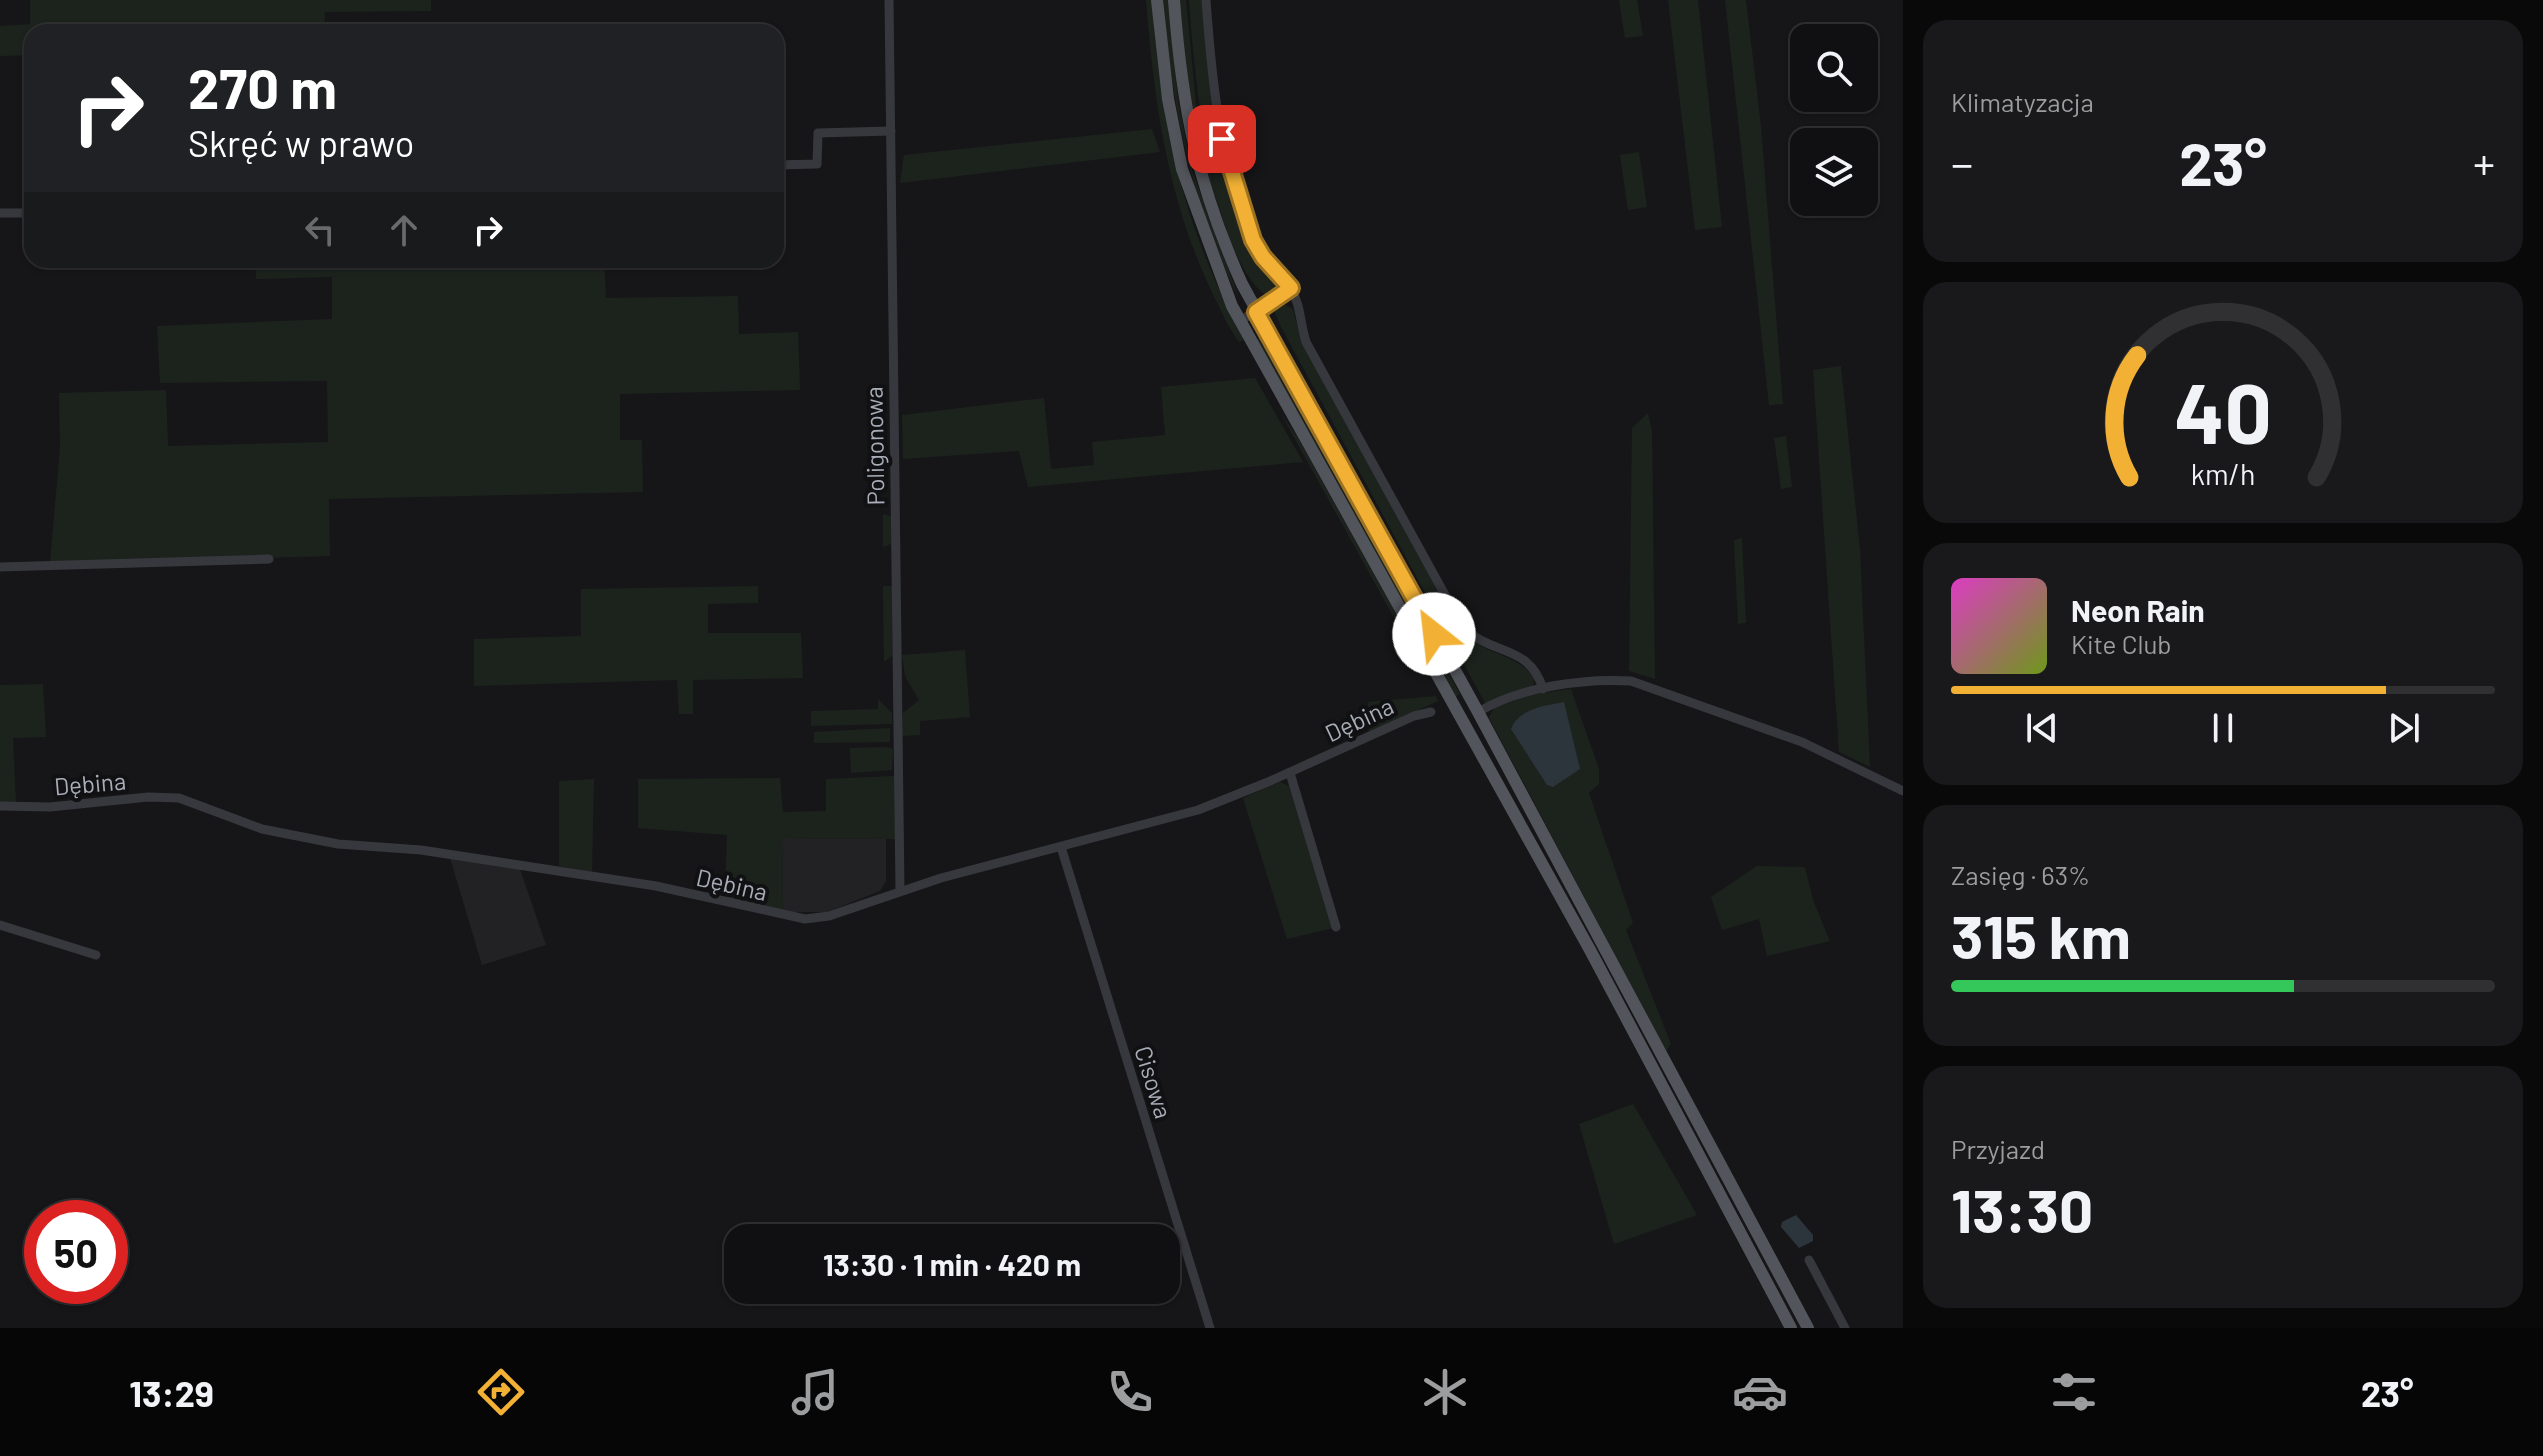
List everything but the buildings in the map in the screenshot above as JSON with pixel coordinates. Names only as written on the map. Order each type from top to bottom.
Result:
[{"type":"main road","points":[[1157,0],[1168,99],[1182,169],[1206,244],[1240,321],[1583,937],[1791,1328]]},
{"type":"main road","points":[[1174,0],[1184,105],[1198,169],[1223,242],[1256,312],[1478,712],[1808,1328]]},
{"type":"street","name":"Poligonowa","points":[[889,0],[900,891]]},
{"type":"street","points":[[1206,0],[1216,108],[1233,184],[1257,248],[1291,288],[1298,302],[1306,342],[1462,626],[1485,645],[1516,653],[1530,663],[1543,689]]},
{"type":"street","points":[[784,165],[817,164],[818,133],[891,131]]},
{"type":"street","points":[[0,213],[24,213]]},
{"type":"street","points":[[1240,321],[1291,288]]},
{"type":"street","points":[[0,567],[269,559]]},
{"type":"street","points":[[1478,712],[1505,698],[1543,689],[1613,680],[1631,681],[1802,742],[1903,791]]},
{"type":"street","name":"Dębina","points":[[0,806],[50,807],[148,797],[179,798],[262,829],[338,844],[421,850],[656,886],[795,919],[829,916],[911,886],[1198,810],[1290,773],[1414,716],[1431,712]]},
{"type":"street","points":[[1290,773],[1336,927]]},
{"type":"street","name":"Cisowa","points":[[1061,847],[1210,1328]]},
{"type":"street","points":[[901,875],[911,886]]},
{"type":"street","points":[[0,925],[96,955]]},
{"type":"street","points":[[1809,1260],[1845,1328]]},
{"type":"shaded area","points":[[30,0],[431,0],[431,11],[325,12],[324,24],[30,24]]},
{"type":"shaded area","points":[[1146,0],[1152,0],[1162,92],[1178,175],[1205,256],[1244,340],[1239,342],[1223,316],[1195,253],[1173,183],[1158,111]]},
{"type":"shaded area","points":[[1163,0],[1169,0],[1178,101],[1192,170],[1240,301],[1209,228],[1186,154],[1172,79]]},
{"type":"shaded area","points":[[1179,0],[1186,0],[1197,114],[1223,223],[1217,214],[1190,108]]},
{"type":"shaded area","points":[[1189,0],[1202,0],[1215,127],[1227,176],[1252,247],[1275,281],[1275,289],[1269,298],[1249,277],[1232,245],[1219,205],[1201,115]]},
{"type":"shaded area","points":[[1619,0],[1637,0],[1643,36],[1625,38]]},
{"type":"shaded area","points":[[1668,0],[1698,0],[1722,227],[1695,230]]},
{"type":"shaded area","points":[[1725,0],[1746,0],[1761,127],[1783,404],[1769,405]]},
{"type":"shaded area","points":[[24,24],[24,55],[0,56],[0,26]]},
{"type":"shaded area","points":[[1152,129],[1160,152],[900,183],[904,155]]},
{"type":"shaded area","points":[[1639,152],[1647,207],[1628,210],[1620,155]]},
{"type":"shaded area","points":[[255,268],[604,268],[606,298],[738,296],[739,334],[798,332],[800,390],[620,394],[620,440],[642,440],[643,492],[329,499],[330,556],[50,564],[60,447],[59,393],[166,390],[168,446],[328,442],[327,381],[160,383],[157,326],[332,319],[332,277],[256,279]]},
{"type":"shaded area","points":[[1281,302],[1293,309],[1301,341],[1456,625],[1476,643],[1525,668],[1534,677],[1533,686],[1485,703],[1281,327],[1273,308]]},
{"type":"shaded area","points":[[1261,337],[1460,694],[1455,697],[1255,340]]},
{"type":"shaded area","points":[[1841,366],[1860,550],[1870,767],[1839,752],[1813,370]]},
{"type":"shaded area","points":[[1255,378],[1303,462],[1028,487],[1019,451],[903,459],[902,415],[1044,398],[1051,469],[1094,465],[1092,442],[1165,435],[1161,387]]},
{"type":"shaded area","points":[[1280,412],[1298,438],[1401,623],[1408,643]]},
{"type":"shaded area","points":[[1648,413],[1652,431],[1655,679],[1629,671],[1632,428]]},
{"type":"shaded area","points":[[1786,436],[1792,487],[1781,489],[1774,438]]},
{"type":"shaded area","points":[[883,514],[891,516],[891,544],[883,547]]},
{"type":"shaded area","points":[[1742,538],[1746,623],[1738,624],[1734,540]]},
{"type":"shaded area","points":[[758,586],[758,603],[708,604],[708,633],[801,633],[803,678],[693,680],[693,714],[679,714],[677,680],[474,686],[474,639],[581,636],[581,589]]},
{"type":"shaded area","points":[[883,586],[892,586],[892,656],[884,662]]},
{"type":"shaded area","points":[[965,650],[970,717],[920,721],[920,735],[902,736],[903,713],[919,700],[905,676],[902,655]]},
{"type":"shaded area","points":[[43,684],[46,737],[13,738],[16,803],[0,802],[0,685]]},
{"type":"shaded area","points":[[1571,689],[1599,769],[1599,784],[1589,793],[1633,923],[1626,930],[1671,1044],[1666,1051],[1489,718],[1494,708],[1530,695]]},
{"type":"shaded area","points":[[1436,696],[1438,701],[1369,733],[1368,702]]},
{"type":"shaded area","points":[[878,699],[892,713],[892,724],[811,726],[811,711],[878,709]]},
{"type":"shaded area","points":[[1564,702],[1580,769],[1553,787],[1547,785],[1511,729],[1526,712]]},
{"type":"shaded area","points":[[890,728],[890,742],[814,743],[814,732]]},
{"type":"shaded area","points":[[850,748],[893,749],[892,770],[851,773]]},
{"type":"shaded area","points":[[895,776],[896,839],[782,838],[783,912],[725,898],[727,835],[638,828],[638,779],[780,778],[783,812],[826,811],[826,779]]},
{"type":"shaded area","points":[[594,779],[592,872],[559,866],[559,781]]},
{"type":"shaded area","points":[[1280,782],[1289,786],[1334,928],[1287,939],[1243,798]]},
{"type":"shaded area","points":[[782,838],[886,839],[886,881],[880,891],[827,912],[783,912]]},
{"type":"shaded area","points":[[450,858],[519,866],[546,945],[482,965]]},
{"type":"shaded area","points":[[1757,866],[1805,867],[1813,900],[1830,941],[1767,956],[1759,919],[1722,930],[1711,897]]},
{"type":"shaded area","points":[[1633,1104],[1697,1215],[1614,1244],[1579,1124]]},
{"type":"shaded area","points":[[1796,1215],[1813,1235],[1813,1241],[1799,1248],[1781,1227],[1782,1222]]},
{"type":"route","points":[[1222,139],[1230,174],[1253,240],[1270,266],[1291,288],[1256,312],[1434,634]]}]
